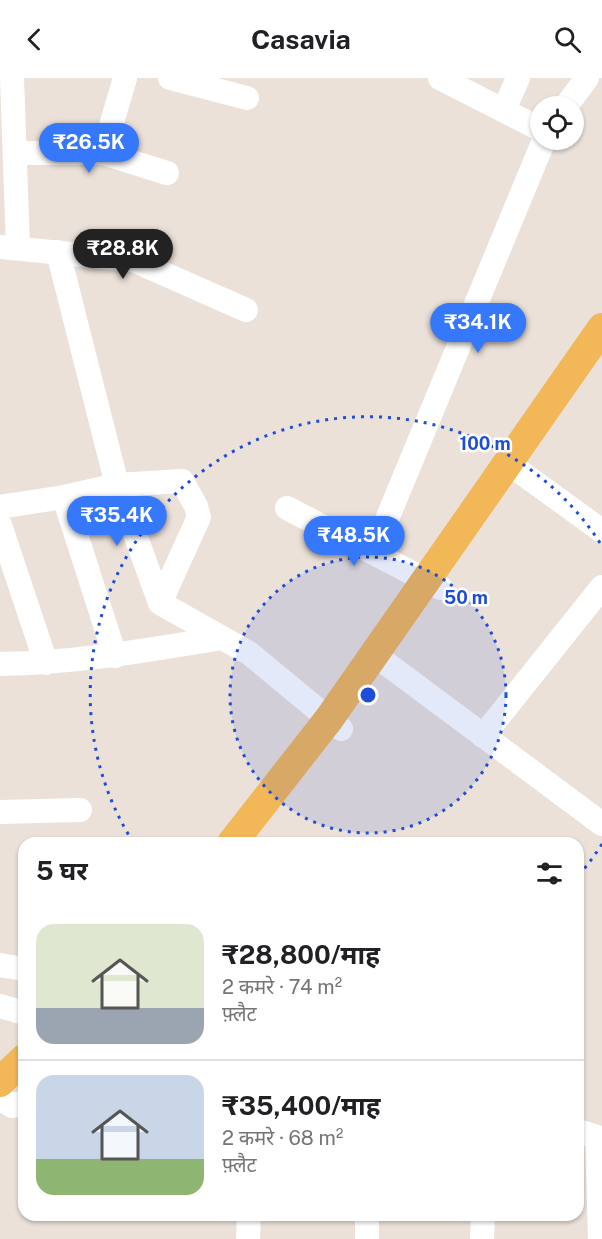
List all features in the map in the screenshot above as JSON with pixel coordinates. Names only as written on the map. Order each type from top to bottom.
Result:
[{"type":"main road","points":[[260,837],[335,724],[515,468],[602,328]]},
{"type":"main road","points":[[515,468],[602,360]]},
{"type":"main road","points":[[237,837],[387,664],[434,585]]},
{"type":"main road","points":[[0,1082],[18,1065]]},
{"type":"street","points":[[12,78],[15,153],[9,247],[133,260],[246,310]]},
{"type":"street","points":[[103,153],[125,78]]},
{"type":"street","points":[[170,78],[247,98]]},
{"type":"street","points":[[504,110],[518,78]]},
{"type":"street","points":[[449,80],[530,124]]},
{"type":"street","points":[[578,96],[591,85]]},
{"type":"street","points":[[373,553],[540,150]]},
{"type":"street","points":[[15,153],[103,153],[167,173]]},
{"type":"street","points":[[58,252],[117,485],[160,603],[249,653],[335,724]]},
{"type":"street","points":[[515,468],[602,531]]},
{"type":"street","points":[[0,507],[64,497],[117,485],[182,482],[196,506],[199,517],[160,603]]},
{"type":"street","points":[[64,497],[115,656]]},
{"type":"street","points":[[287,507],[434,585]]},
{"type":"street","points":[[0,525],[46,663]]},
{"type":"street","points":[[483,736],[602,587]]},
{"type":"street","points":[[0,664],[46,663],[115,656],[222,638]]},
{"type":"street","points":[[387,664],[601,821]]},
{"type":"street","points":[[0,812],[80,810]]},
{"type":"street","points":[[0,965],[18,968]]},
{"type":"street","points":[[0,1006],[18,1011]]},
{"type":"street","points":[[0,1098],[12,1106],[18,1104]]},
{"type":"street","points":[[584,1133],[597,1137],[600,1239]]},
{"type":"street","points":[[248,1239],[249,1221]]},
{"type":"street","points":[[367,1221],[367,1239]]},
{"type":"street","points":[[482,1239],[483,1221]]}]
